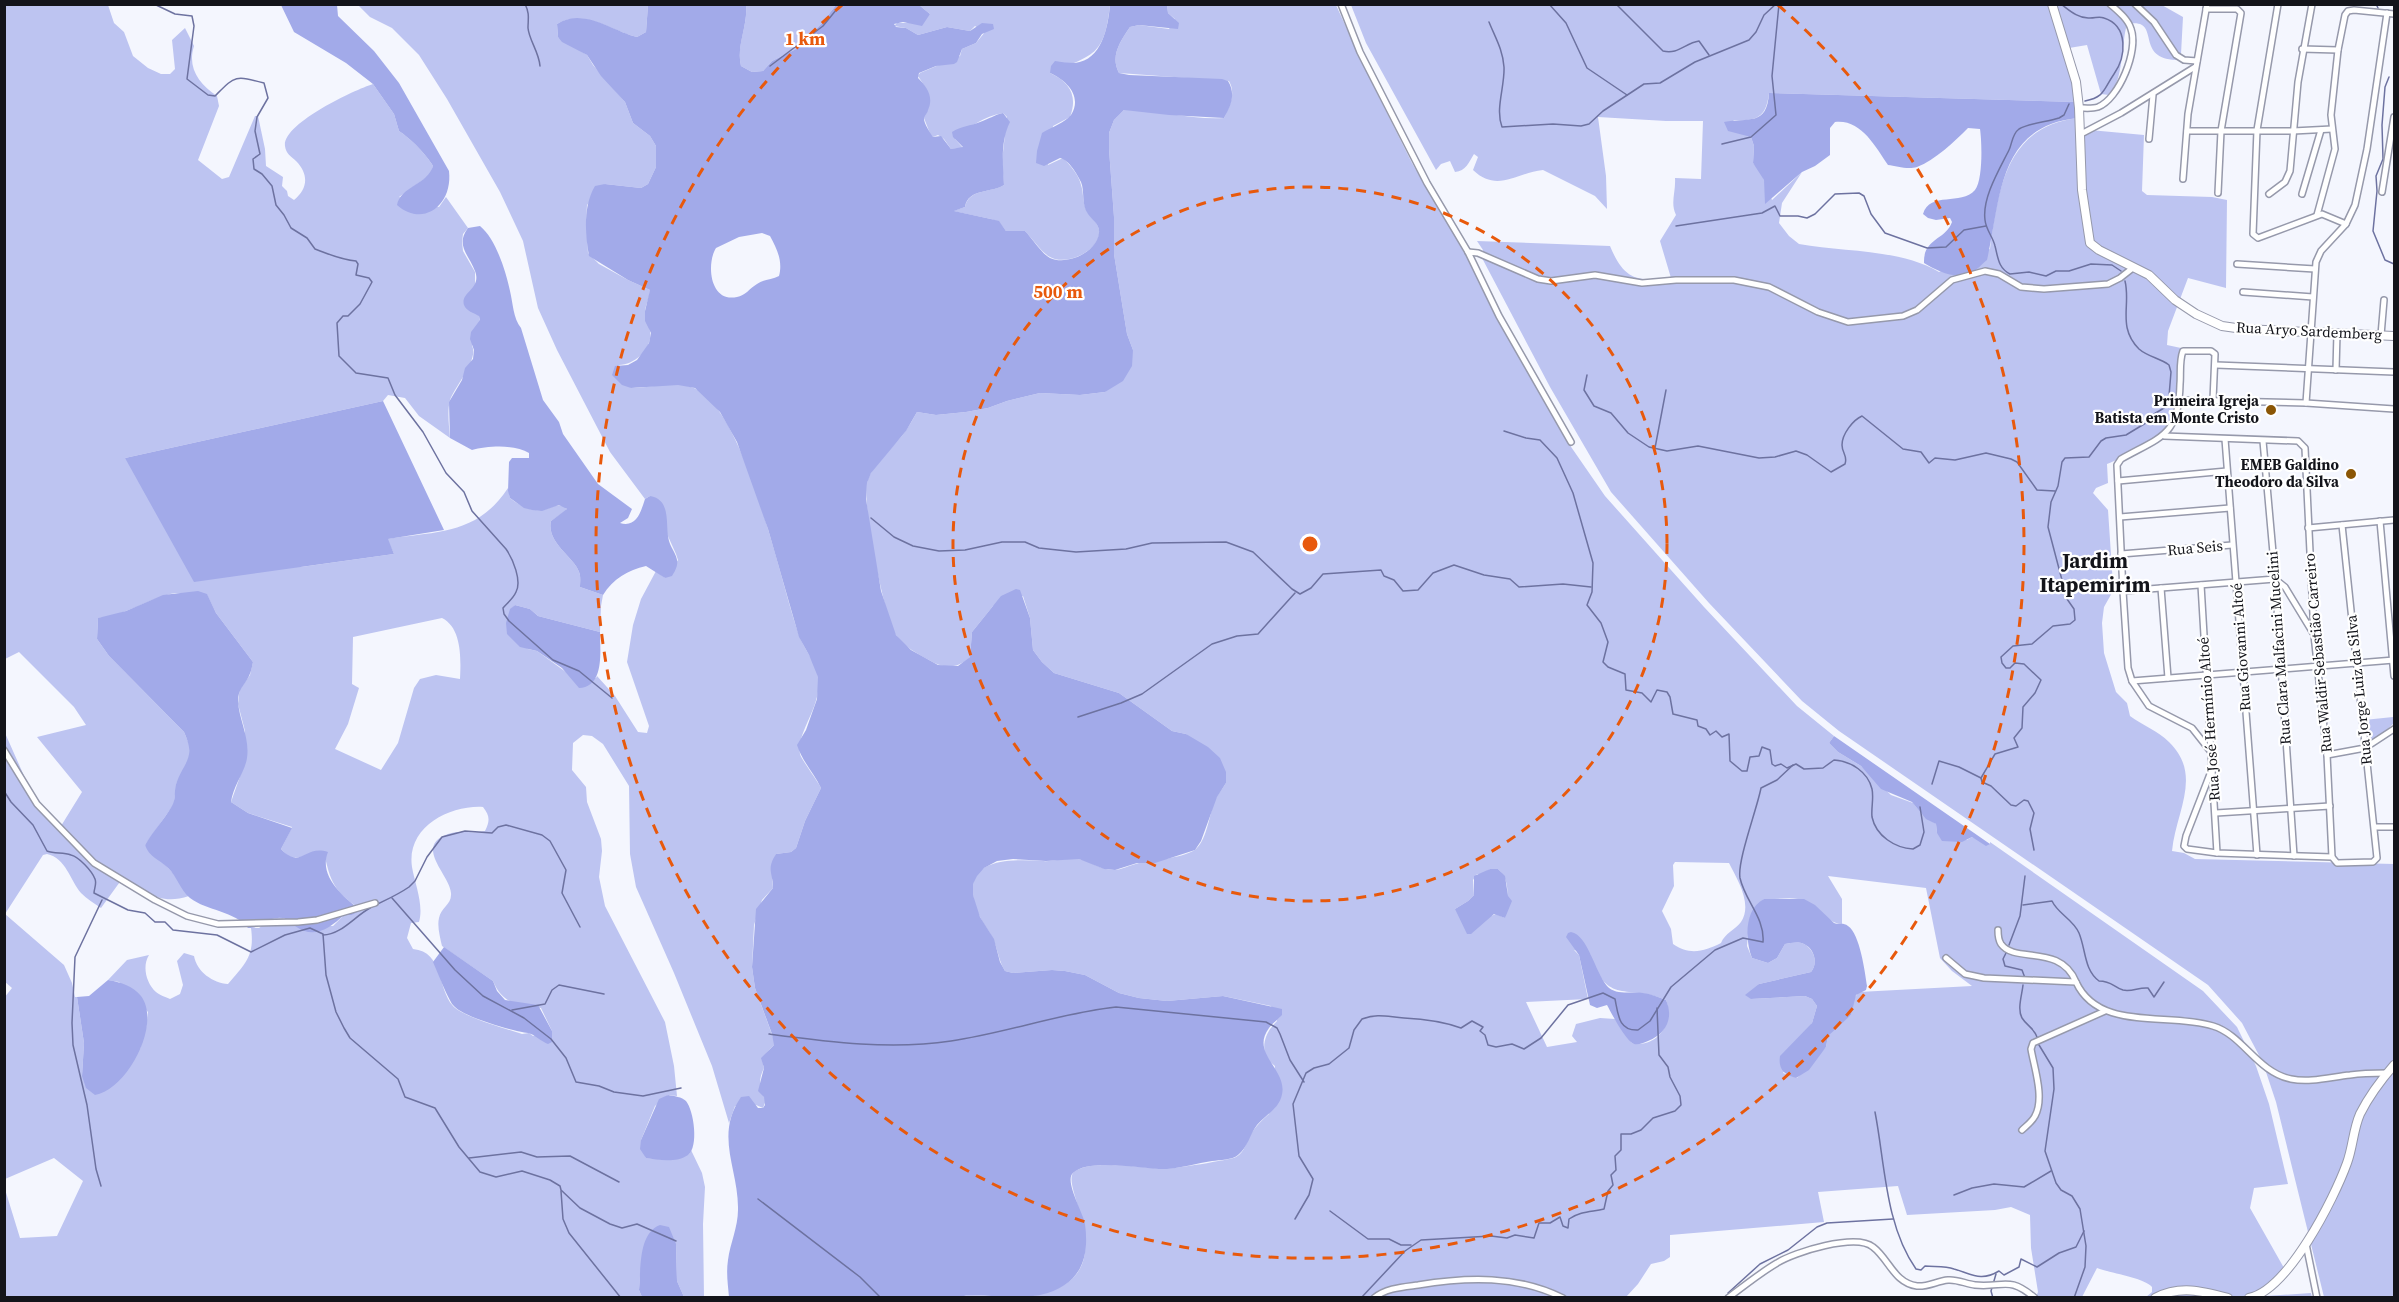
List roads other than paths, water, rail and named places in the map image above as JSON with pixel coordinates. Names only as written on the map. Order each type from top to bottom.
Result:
[{"type":"street","points":[[1341,4],[1360,52],[1427,183],[1468,252],[1499,315],[1571,442]]},
{"type":"street","points":[[2052,4],[2073,69],[2081,134],[2153,94],[2196,64]]},
{"type":"street","points":[[2079,108],[2098,107],[2105,102],[2132,60],[2134,42],[2130,26],[2110,4]]},
{"type":"street","points":[[2136,4],[2154,22],[2176,55],[2196,64]]},
{"type":"street","points":[[2278,4],[2257,130],[2254,237],[2264,237],[2285,226],[2317,215],[2327,215],[2346,224]]},
{"type":"street","points":[[2269,194],[2288,178],[2302,49],[2312,4]]},
{"type":"street","points":[[2183,179],[2187,131],[2206,7],[2237,9],[2241,13],[2221,131],[2218,193]]},
{"type":"street","points":[[2317,215],[2335,149],[2331,115],[2338,50],[2345,17],[2354,7],[2394,14]]},
{"type":"street","points":[[2306,403],[2315,269],[2321,251],[2346,224],[2355,205],[2367,149],[2386,13]]},
{"type":"street","points":[[2302,49],[2338,50]]},
{"type":"street","points":[[2149,139],[2153,94]]},
{"type":"street","points":[[2382,192],[2394,117]]},
{"type":"street","points":[[2187,131],[2332,129]]},
{"type":"street","points":[[2302,194],[2321,130]]},
{"type":"street","name":"Rua Aryo Sardemberg","points":[[2081,134],[2082,190],[2090,243],[2098,250],[2135,267],[2157,281],[2185,308],[2213,322],[2243,329],[2394,336]]},
{"type":"street","points":[[1468,252],[1478,253],[1538,279],[1551,281],[1595,275],[1642,283],[1676,280],[1734,280],[1769,287],[1818,312],[1848,322],[1903,316],[1917,310],[1952,280],[1985,271],[1999,274],[2021,287],[2044,289],[2108,284],[2135,267]]},
{"type":"street","points":[[2237,264],[2315,269]]},
{"type":"street","points":[[2243,292],[2313,297]]},
{"type":"street","points":[[2381,335],[2384,300]]},
{"type":"street","points":[[2336,370],[2337,333]]},
{"type":"street","points":[[2211,752],[2192,728],[2149,706],[2132,681],[2128,668],[2117,465],[2121,459],[2164,436],[2175,422],[2180,400],[2181,355],[2186,351],[2211,351],[2215,354],[2213,400]]},
{"type":"street","points":[[2216,365],[2394,372]]},
{"type":"street","points":[[2180,400],[2306,403],[2394,409]]},
{"type":"street","points":[[2164,436],[2263,441]]},
{"type":"street","name":"Rua Giovanni Altoé","points":[[2225,439],[2257,855]]},
{"type":"street","name":"Rua Waldir Sebastião Carreiro","points":[[2263,441],[2298,441],[2305,448],[2314,635],[2327,755],[2332,857]]},
{"type":"street","name":"Rua Clara Malfacini Mucelini","points":[[2263,441],[2276,579],[2280,669],[2294,856]]},
{"type":"street","points":[[2118,481],[2227,471]]},
{"type":"street","points":[[2120,517],[2230,508]]},
{"type":"street","points":[[2308,528],[2394,520]]},
{"type":"street","points":[[2380,521],[2394,676]]},
{"type":"street","name":"Rua Jorge Luiz da Silva","points":[[2332,857],[2337,863],[2373,862],[2377,854],[2343,525]]},
{"type":"street","name":"Rua Seis","points":[[2121,554],[2232,545]]},
{"type":"street","points":[[2123,591],[2276,579],[2286,587],[2314,635]]},
{"type":"street","name":"Rua José Hermínio Altoé","points":[[2201,585],[2217,853]]},
{"type":"street","points":[[2161,588],[2168,678]]},
{"type":"street","points":[[2132,681],[2393,660]]},
{"type":"street","points":[[2327,755],[2365,748],[2394,729]]},
{"type":"street","points":[[4,750],[37,804],[94,863],[155,900],[187,916],[218,924],[298,922],[317,920],[375,903]]},
{"type":"street","points":[[2212,769],[2184,846],[2192,851],[2217,853],[2332,857]]},
{"type":"street","points":[[2216,813],[2330,806]]},
{"type":"street","points":[[2375,827],[2394,827]]},
{"type":"street","points":[[1998,930],[2000,942],[2004,948],[2048,957],[2068,970],[2084,996],[2105,1011],[2117,1015],[2196,1022],[2224,1030],[2231,1034],[2254,1059],[2291,1079],[2320,1079],[2387,1073]]},
{"type":"street","points":[[1946,958],[1965,974],[1999,981],[2076,981]]},
{"type":"street","points":[[2022,1130],[2038,1110],[2031,1048],[2033,1043],[2105,1011]]},
{"type":"street","points":[[2249,1298],[2261,1294],[2272,1286],[2306,1244],[2345,1169],[2359,1116],[2372,1093],[2394,1065]]},
{"type":"street","points":[[1728,1298],[1777,1262],[1799,1253],[1848,1242],[1866,1243],[1874,1247],[1896,1275],[1911,1284],[1928,1285],[1950,1280],[1980,1285],[2013,1283],[2021,1286],[2035,1298]]},
{"type":"street","points":[[2306,1244],[2317,1298]]},
{"type":"street","points":[[1374,1298],[1392,1289],[1470,1278],[1535,1285],[1563,1298]]},
{"type":"street","points":[[2155,1298],[2171,1291],[2192,1289],[2228,1298]]},
{"type":"waterway","points":[[154,4],[175,14],[192,16],[194,26],[187,79],[208,95],[215,96],[236,79],[264,83],[268,98],[257,117],[255,131],[260,154],[253,159],[254,169],[262,174],[272,186],[276,205],[291,228],[307,238],[315,249],[356,261],[358,264],[356,275],[369,278],[372,282],[360,304],[337,323],[339,356],[356,373],[388,378],[395,395],[423,432],[446,473],[464,492],[472,511],[506,549],[514,564],[518,582],[515,594],[503,608],[509,621],[553,660],[579,671],[612,698]]},
{"type":"waterway","points":[[525,4],[529,33],[540,66]]},
{"type":"waterway","points":[[770,66],[823,26],[841,4]]},
{"type":"waterway","points":[[1549,4],[1566,23],[1587,68],[1627,95]]},
{"type":"waterway","points":[[1616,4],[1663,51],[1677,50],[1699,41],[1709,55]]},
{"type":"waterway","points":[[1489,22],[1503,61],[1504,74],[1500,105],[1502,127],[1553,124],[1581,126],[1589,124],[1603,111],[1644,84],[1660,83],[1695,62],[1749,40],[1756,32],[1764,15],[1776,4]]},
{"type":"waterway","points":[[1722,144],[1751,137],[1776,115],[1772,76],[1779,4]]},
{"type":"waterway","points":[[2061,4],[2082,17],[2101,17],[2112,22],[2118,28],[2123,43],[2118,67],[2105,89],[2100,95],[2085,101]]},
{"type":"waterway","points":[[2376,4],[2378,8]]},
{"type":"waterway","points":[[2389,77],[2385,87],[2382,125],[2383,159],[2376,176],[2377,191],[2373,231],[2385,260],[2394,264]]},
{"type":"waterway","points":[[2069,104],[2064,115],[2059,118],[2028,125],[2019,129],[2015,134],[1989,193],[1985,211],[1986,224],[2001,265],[2010,274],[2029,272],[2046,276],[2056,271],[2069,271],[2091,264],[2112,265],[2121,271]]},
{"type":"waterway","points":[[1676,226],[1762,213],[1775,206],[1780,216],[1807,218],[1815,214],[1835,194],[1859,193],[1864,196],[1871,214],[1885,233],[1927,248],[1946,247],[1964,230],[1986,226]]},
{"type":"waterway","points":[[1981,778],[1995,754],[2018,747],[2014,738],[2022,728],[2023,707],[2035,693],[2041,680],[2024,664],[2015,663],[2010,668],[2006,668],[2001,657],[2013,646],[2032,644],[2053,626],[2070,624],[2075,620],[2074,609],[2067,599],[2048,527],[2051,502],[2058,486],[2062,462],[2065,458],[2089,457],[2101,441],[2126,435],[2149,421],[2154,414],[2164,408],[2169,396],[2171,372],[2169,365],[2139,349],[2128,332],[2125,281]]},
{"type":"waterway","points":[[1587,375],[1584,390],[1594,406],[1611,413],[1628,433],[1649,447],[1667,451],[1698,446],[1759,458],[1775,457],[1796,451],[1807,455],[1831,472],[1845,464],[1842,445],[1844,436],[1852,424],[1862,416],[1903,449],[1921,452],[1929,463],[1935,458],[1955,460],[1986,453],[2017,462],[2037,490],[2055,491]]},
{"type":"waterway","points":[[1655,448],[1666,390]]},
{"type":"waterway","points":[[1504,431],[1540,440],[1557,458],[1573,493],[1593,563],[1592,592],[1587,605],[1601,623],[1608,642],[1603,662],[1608,667],[1625,674],[1626,690],[1642,693],[1651,702],[1657,690],[1667,692],[1673,714],[1697,720],[1698,726],[1706,729],[1710,735],[1716,731],[1722,737],[1729,734],[1730,761],[1742,771],[1747,771],[1750,757],[1759,756],[1762,747],[1770,750],[1772,764],[1775,766],[1781,764],[1787,768],[1796,764],[1804,769],[1823,768],[1834,760],[1858,768],[1867,777],[1873,792],[1874,824],[1887,840],[1900,846],[1913,849],[1920,845],[1924,832],[1920,807]]},
{"type":"waterway","points":[[871,518],[894,537],[913,546],[939,551],[965,550],[1002,542],[1025,542],[1039,548],[1076,552],[1126,549],[1152,543],[1226,542],[1253,552],[1300,594],[1311,588],[1323,574],[1381,570],[1384,576],[1394,580],[1403,591],[1418,590],[1433,573],[1454,565],[1484,575],[1510,579],[1519,587],[1563,584],[1591,587]]},
{"type":"waterway","points":[[1078,717],[1142,694],[1212,644],[1237,636],[1258,634],[1295,593]]},
{"type":"waterway","points":[[1932,784],[1939,761],[1959,767],[1981,778],[1982,782],[1991,786],[2011,805],[2016,806],[2024,800],[2028,801],[2034,813],[2030,829],[2034,850]]},
{"type":"waterway","points":[[1295,1219],[1309,1195],[1313,1179],[1299,1156],[1293,1104],[1306,1073],[1329,1064],[1349,1048],[1354,1030],[1362,1019],[1378,1016],[1419,1019],[1461,1028],[1472,1021],[1483,1027],[1480,1031],[1485,1035],[1488,1045],[1496,1047],[1512,1044],[1524,1049],[1541,1038],[1568,1005],[1603,993],[1615,999],[1618,1015],[1626,1028],[1638,1030],[1650,1021],[1671,987],[1715,950],[1743,938],[1763,942],[1761,925],[1740,878],[1741,860],[1761,788],[1777,780],[1793,765]]},
{"type":"waterway","points":[[4,791],[11,802],[33,825],[47,851],[78,858],[95,879],[94,893],[128,910],[145,913],[155,922],[165,922],[173,930],[217,935],[251,952],[285,935],[310,928],[323,934],[326,975],[336,1012],[350,1038],[398,1079],[405,1097],[435,1108],[459,1147],[480,1172],[496,1177],[522,1171],[550,1180],[560,1186],[561,1190],[580,1208],[610,1224],[622,1228],[637,1224],[676,1241]]},
{"type":"waterway","points":[[323,935],[342,929],[364,911],[409,887],[442,837],[465,831],[492,833],[498,827],[506,825],[542,835],[550,841],[566,870],[562,893],[580,927]]},
{"type":"waterway","points":[[2009,945],[2020,916],[2025,876]]},
{"type":"waterway","points":[[392,898],[455,970],[483,996],[524,1018],[551,1039],[566,1058],[576,1082],[599,1086],[614,1092],[643,1096],[681,1088]]},
{"type":"waterway","points":[[101,1186],[96,1169],[87,1105],[73,1045],[72,1023],[75,957],[102,900]]},
{"type":"waterway","points":[[2023,905],[2052,901],[2079,933],[2088,965],[2099,981],[2107,982],[2123,990],[2148,988],[2154,997],[2164,982]]},
{"type":"waterway","points":[[2006,953],[2003,959],[2005,966],[2022,970],[2025,978]]},
{"type":"waterway","points":[[512,1010],[545,1004],[552,990],[559,985],[604,994]]},
{"type":"waterway","points":[[2023,985],[2021,1014],[2037,1037]]},
{"type":"waterway","points":[[769,1034],[860,1044],[928,1044],[1116,1007],[1266,1022],[1277,1028],[1290,1060],[1304,1082]]},
{"type":"waterway","points":[[1361,1298],[1405,1251],[1421,1240],[1491,1236],[1507,1238],[1515,1235],[1534,1238],[1539,1223],[1550,1223],[1560,1217],[1563,1226],[1568,1228],[1569,1219],[1573,1216],[1604,1209],[1608,1191],[1613,1185],[1611,1175],[1616,1170],[1615,1156],[1621,1150],[1621,1134],[1631,1134],[1641,1130],[1653,1118],[1675,1111],[1681,1105],[1680,1096],[1670,1077],[1668,1067],[1659,1055],[1657,1008]]},
{"type":"waterway","points":[[2039,1045],[2053,1068],[2054,1089],[2045,1151],[2056,1183],[2061,1190],[2072,1196],[2080,1209],[2086,1246],[2085,1267],[2074,1298]]},
{"type":"waterway","points":[[1875,1112],[1892,1213],[1906,1252],[1916,1269],[1921,1270],[1925,1266],[1944,1267],[1982,1277],[1999,1271],[2004,1275],[2019,1267],[2021,1259],[2037,1267],[2059,1253],[2076,1247],[2084,1231]]},
{"type":"waterway","points":[[469,1158],[521,1152],[537,1157],[570,1156],[619,1182]]},
{"type":"waterway","points":[[1954,1195],[1972,1188],[1994,1184],[2024,1187],[2051,1171]]},
{"type":"waterway","points":[[561,1191],[563,1219],[569,1233],[621,1298]]},
{"type":"waterway","points":[[758,1199],[860,1277],[881,1298]]},
{"type":"waterway","points":[[1330,1211],[1368,1239],[1389,1239],[1401,1245],[1411,1245]]},
{"type":"waterway","points":[[1728,1293],[1760,1264],[1788,1250],[1817,1227],[1827,1223],[1893,1219]]},
{"type":"waterway","points":[[1993,1298],[1991,1291],[1996,1274]]},
{"type":"place","name":"Primeira Igreja Batista em Monte Cristo","points":[[2271,410]]},
{"type":"place","name":"EMEB Galdino Theodoro da Silva","points":[[2351,474]]},
{"type":"district","name":"Jardim Itapemirim","points":[[2095,573]]}]
